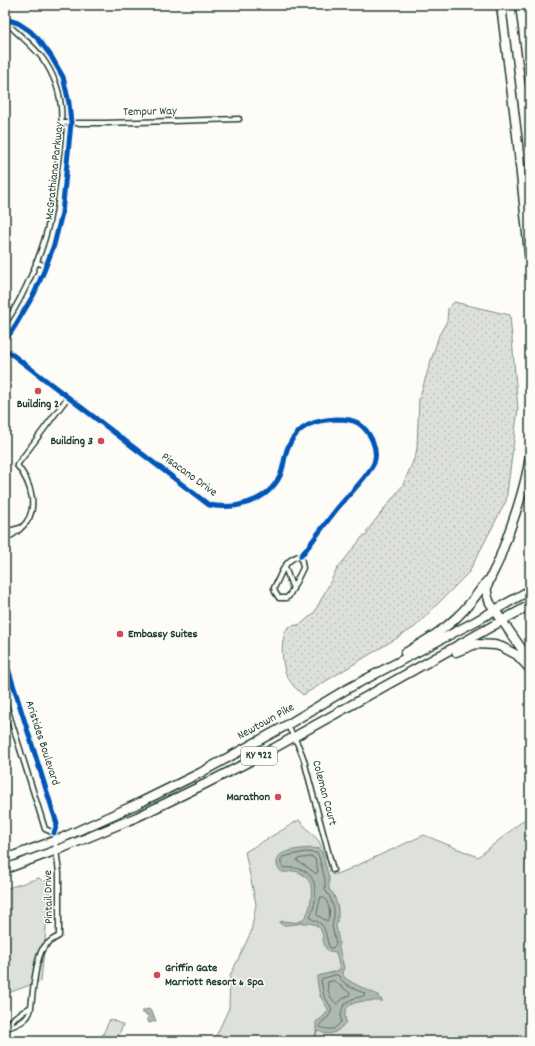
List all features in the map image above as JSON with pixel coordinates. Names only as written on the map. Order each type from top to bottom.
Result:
[{"type":"highway","points":[[501,5],[517,134],[530,263]]},
{"type":"highway","points":[[520,5],[530,84]]},
{"type":"highway","points":[[530,456],[514,517],[487,592],[490,603],[530,661]]},
{"type":"highway","points":[[347,689],[448,625],[472,601],[493,574]]},
{"type":"highway","name":"Newtown Pike","points":[[5,859],[144,801],[200,773],[287,725],[347,689],[496,610],[530,590]]},
{"type":"highway","name":"KY 922","points":[[5,869],[57,850],[144,814],[212,781],[530,605]]},
{"type":"highway","points":[[392,682],[465,647],[476,644],[502,647],[517,655],[530,669]]},
{"type":"street","name":"McGrathiana Parkway","points":[[5,20],[44,60],[56,84],[61,110],[60,144],[52,206],[47,230],[36,262],[22,294],[5,324]]},
{"type":"street","name":"McGrathiana Parkway","points":[[5,20],[18,23],[30,31],[51,56],[63,77],[69,103],[71,123],[62,213],[54,245],[31,300],[5,341]]},
{"type":"street","name":"Tempur Way","points":[[61,123],[239,119]]},
{"type":"street","points":[[36,262],[46,266]]},
{"type":"street","name":"Pisacano Drive","points":[[5,349],[209,505],[219,507],[244,504],[254,501],[266,494],[280,476],[288,447],[300,430],[311,424],[324,420],[342,419],[358,422],[370,435],[374,445],[374,462],[365,476],[336,510],[301,556]]},
{"type":"street","points":[[5,538],[13,535],[25,524],[30,516],[32,505],[32,496],[25,478],[17,465],[68,397]]},
{"type":"street","points":[[5,532],[21,528]]},
{"type":"street","points":[[301,556],[303,568],[293,589],[286,598],[279,598],[274,592],[274,588],[284,567],[289,560],[301,556]]},
{"type":"street","points":[[284,567],[293,589]]},
{"type":"street","name":"Aristides Boulevard","points":[[5,659],[57,824],[55,837],[45,829],[5,701]]},
{"type":"street","name":"Coleman Court","points":[[287,725],[304,757],[333,870]]},
{"type":"street","points":[[55,837],[57,850]]},
{"type":"street","name":"Pintail Drive","points":[[5,1029],[29,1016],[31,1012],[37,962],[42,949],[51,940],[59,936],[59,873],[57,850]]},
{"type":"street","name":"Pintail Drive","points":[[5,1029],[15,1017],[31,1007]]},
{"type":"shaded area","points":[[454,302],[510,315],[518,409],[506,501],[469,572],[415,627],[303,695],[292,684],[285,671],[282,651],[285,632],[288,627],[301,624],[314,613],[337,569],[364,535],[366,536],[368,533],[366,532],[403,485],[416,454],[419,399],[439,335],[447,321],[448,309]]},
{"type":"shaded area","points":[[530,815],[530,1041],[204,1041],[216,1036],[229,1008],[230,976],[251,932],[256,904],[245,852],[299,820],[319,841],[333,875],[424,835],[478,857]]},
{"type":"shaded area","points":[[39,878],[50,887],[41,981],[5,993],[5,889]]},
{"type":"shaded area","points":[[110,1019],[123,1025],[116,1041],[100,1041]]},
{"type":"water","points":[[312,848],[319,849],[322,852],[329,878],[329,889],[334,895],[338,908],[336,926],[344,968],[342,972],[344,977],[378,995],[378,997],[383,1001],[363,1001],[356,1002],[351,1005],[345,1014],[346,1022],[334,1033],[330,1034],[317,1031],[316,1034],[316,1022],[328,1011],[320,996],[317,979],[318,976],[340,970],[336,952],[326,949],[322,932],[316,925],[304,923],[282,925],[280,923],[284,921],[298,922],[303,919],[309,907],[311,886],[309,881],[302,874],[296,871],[284,872],[280,870],[277,865],[277,859],[280,855],[290,851]]},
{"type":"water","points":[[148,1009],[152,1011],[156,1021],[149,1023],[147,1019],[149,1018],[148,1015],[145,1013],[143,1014],[142,1011]]},
{"type":"waterway","points":[[313,1041],[316,1034]]},
{"type":"cycle path","points":[[5,19],[18,23],[30,31],[51,56],[63,77],[69,103],[71,123],[62,213],[54,245],[34,294],[5,341]]},
{"type":"cycle path","points":[[5,349],[209,505],[239,505],[259,498],[267,492],[280,476],[287,450],[292,440],[297,433],[308,425],[314,422],[337,419],[354,421],[358,423],[370,435],[375,452],[374,463],[367,475],[336,510],[301,556]]},
{"type":"cycle path","points":[[5,659],[57,824],[54,833]]},
{"type":"place","name":"Building 2","points":[[38,391]]},
{"type":"place","name":"Building 3","points":[[101,441]]},
{"type":"place","name":"Embassy Suites","points":[[120,634]]},
{"type":"place","name":"Marathon","points":[[278,797]]},
{"type":"place","name":"Griffin Gate Marriott Resort & Spa","points":[[157,975]]}]
